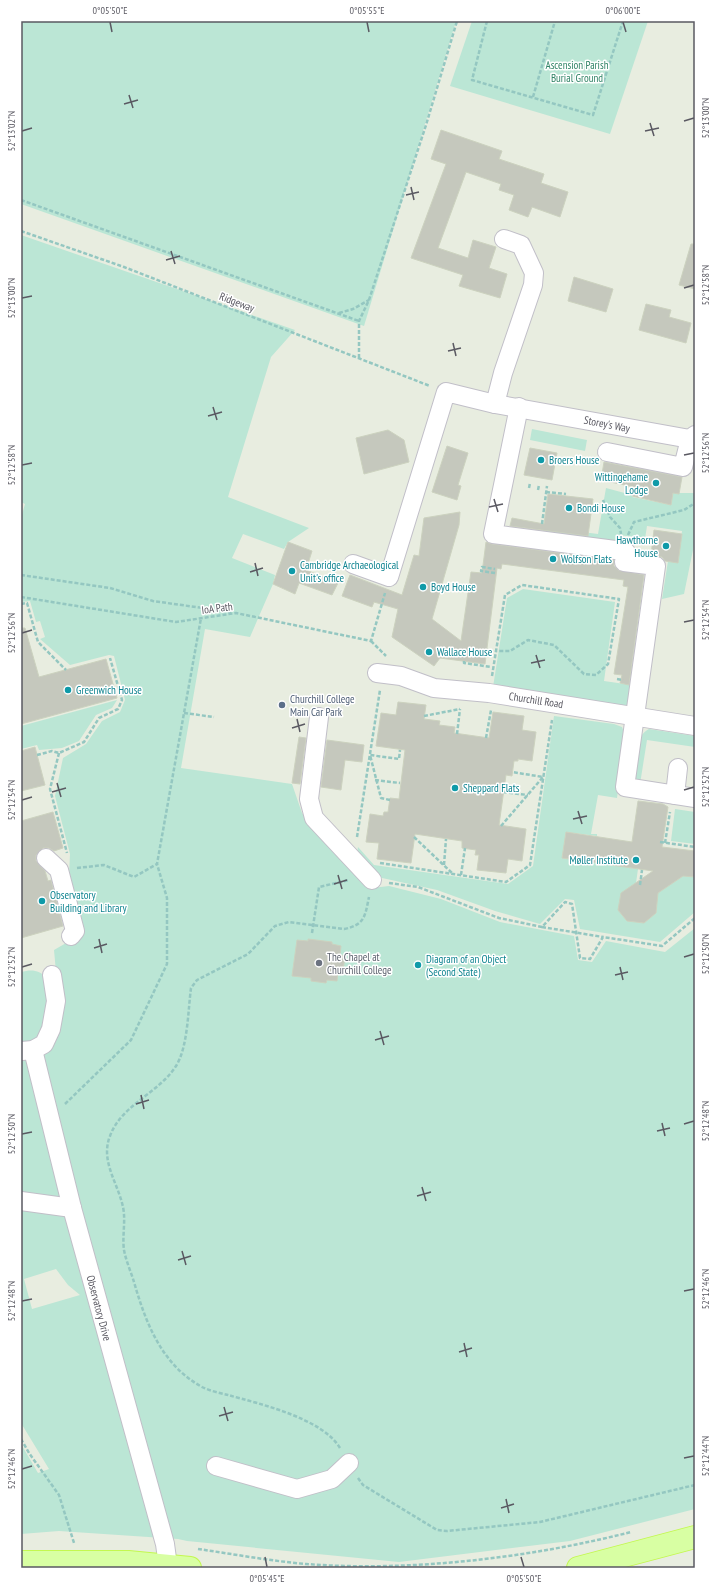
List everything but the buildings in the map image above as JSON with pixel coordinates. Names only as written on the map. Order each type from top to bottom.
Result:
[{"type":"main road","points":[[578,1568],[695,1537]]},
{"type":"main road","points":[[21,1562],[128,1562],[190,1568]]},
{"type":"street","points":[[495,404],[503,373],[533,285],[534,273],[522,245],[504,239]]},
{"type":"street","points":[[353,564],[389,577],[446,392]]},
{"type":"street","name":"Storey's Way","points":[[446,392],[495,404],[519,407],[652,432],[692,437]]},
{"type":"street","points":[[519,407],[493,534],[624,548],[626,552],[624,562],[656,566],[633,716],[624,793],[673,800],[695,798]]},
{"type":"street","points":[[646,460],[652,432]]},
{"type":"street","points":[[607,452],[683,467],[692,437]]},
{"type":"street","name":"Churchill Road","points":[[377,673],[401,676],[434,688],[490,699],[555,703],[695,726]]},
{"type":"street","points":[[319,717],[309,799],[314,818],[353,861],[374,871]]},
{"type":"street","points":[[673,800],[678,768]]},
{"type":"street","points":[[46,858],[59,870],[75,931],[71,936]]},
{"type":"street","points":[[27,1050],[44,1044],[51,1029],[56,1001],[52,975]]},
{"type":"street","name":"Observatory Drive","points":[[27,1050],[51,1118],[72,1208],[165,1544],[168,1566]]},
{"type":"street","points":[[21,1201],[72,1208]]},
{"type":"street","points":[[216,1466],[297,1489],[332,1479],[349,1463]]},
{"type":"path","points":[[359,358],[360,321],[369,300],[426,125],[456,21]]},
{"type":"path","points":[[488,21],[472,80],[594,115],[623,21]]},
{"type":"path","points":[[533,97],[555,21]]},
{"type":"path","points":[[21,200],[271,291],[360,321]]},
{"type":"path","name":"Ridgeway","points":[[21,231],[124,267],[446,392]]},
{"type":"path","points":[[339,313],[352,309],[369,300]]},
{"type":"path","points":[[529,488],[530,483]]},
{"type":"path","points":[[538,490],[539,485]]},
{"type":"path","points":[[541,528],[547,486]]},
{"type":"path","points":[[546,492],[566,494]]},
{"type":"path","points":[[603,500],[610,517],[620,528],[624,548]]},
{"type":"path","points":[[624,548],[634,522],[684,510],[695,503]]},
{"type":"path","points":[[495,569],[482,567],[481,571],[495,573]]},
{"type":"path","points":[[21,574],[110,588],[153,601],[236,613]]},
{"type":"path","name":"IoA Path","points":[[21,597],[176,622],[236,613],[371,641],[389,577]]},
{"type":"path","points":[[486,738],[496,651],[505,595],[522,585],[619,599],[608,664],[596,676],[584,674],[554,645],[528,640],[510,651],[496,651]]},
{"type":"path","points":[[21,604],[27,603],[38,642],[66,670]]},
{"type":"path","points":[[51,1118],[131,1040],[167,964],[167,898],[157,864],[201,618]]},
{"type":"path","points":[[37,755],[52,751],[59,754],[84,742],[99,718],[118,709],[122,700],[110,658]]},
{"type":"path","points":[[464,661],[464,663],[491,667]]},
{"type":"path","points":[[312,933],[319,887],[351,880],[380,690],[387,691]]},
{"type":"path","points":[[374,871],[452,874],[506,882],[530,865],[555,703]]},
{"type":"path","points":[[424,716],[466,708]]},
{"type":"path","points":[[457,734],[460,709]]},
{"type":"path","points":[[184,713],[214,717]]},
{"type":"path","points":[[370,755],[399,759],[400,750]]},
{"type":"path","points":[[46,858],[68,852],[50,789],[59,754]]},
{"type":"path","points":[[370,755],[380,798],[390,800]]},
{"type":"path","points":[[512,772],[543,777]]},
{"type":"path","points":[[501,826],[543,777]]},
{"type":"path","points":[[375,780],[400,783]]},
{"type":"path","points":[[503,792],[528,795]]},
{"type":"path","points":[[665,843],[673,800]]},
{"type":"path","points":[[414,837],[452,874]]},
{"type":"path","points":[[444,865],[446,839]]},
{"type":"path","points":[[660,842],[695,848]]},
{"type":"path","points":[[461,875],[465,848]]},
{"type":"path","points":[[59,870],[104,865],[134,877],[157,864]]},
{"type":"path","points":[[640,885],[642,870]]},
{"type":"path","points":[[374,871],[366,914],[362,922],[353,927],[344,929],[289,922],[275,926],[248,954],[197,980],[190,988],[182,1052],[177,1065],[167,1078],[119,1118],[109,1137],[107,1158],[123,1207],[124,1249],[144,1316],[161,1350],[180,1373],[203,1388],[276,1408],[299,1418],[325,1433],[337,1442],[363,1485],[436,1530],[447,1531],[540,1522],[695,1485]]},
{"type":"path","points":[[374,871],[499,918],[576,933],[662,946],[695,918]]},
{"type":"path","points":[[542,927],[564,902],[572,904],[580,958],[590,959],[603,937]]},
{"type":"path","points":[[21,1439],[29,1453],[59,1495],[74,1543]]},
{"type":"path","points":[[279,1561],[305,1564],[401,1567],[516,1554],[635,1531]]},
{"type":"green space","points":[[21,21],[456,21],[364,326],[21,204]]},
{"type":"green space","name":"Ascension Parish Burial Ground","points":[[472,21],[648,21],[610,134],[450,86]]},
{"type":"green space","points":[[21,235],[295,330],[271,357],[228,497],[309,528],[288,542],[284,549],[243,534],[232,558],[275,575],[273,584],[250,637],[205,629],[181,768],[292,784],[302,813],[355,872],[372,888],[389,886],[441,899],[500,922],[574,936],[578,960],[592,962],[606,941],[665,952],[695,928],[695,1509],[570,1541],[399,1562],[178,1539],[59,1531],[21,1534],[21,1444],[38,1473],[49,1469],[21,1423],[21,972],[35,971],[41,973],[47,978],[56,972],[54,950],[73,939],[69,876],[70,854],[55,796],[63,758],[86,744],[102,721],[120,712],[125,700],[114,656],[109,655],[70,665],[40,639],[45,637],[40,621],[36,622],[30,601],[21,602],[21,518],[25,504],[21,502]],"holes":[[[56,1269],[68,1285],[80,1295],[32,1309],[24,1279]]]},
{"type":"green space","points":[[532,429],[587,440],[585,451],[530,440]]},
{"type":"green space","points":[[606,488],[632,495],[632,497],[671,505],[673,493],[695,493],[695,540],[684,594],[662,599],[668,561],[678,562],[682,531],[647,526],[645,539],[620,535],[619,545],[543,534],[543,527],[598,534]]},
{"type":"green space","points":[[523,589],[615,602],[604,681],[639,686],[627,707],[493,687],[507,598]]},
{"type":"green space","points":[[117,700],[112,708],[96,715],[79,741],[62,748],[39,750],[37,745],[21,749],[21,726]]},
{"type":"green space","points":[[554,716],[614,724],[622,727],[625,735],[617,798],[598,795],[591,834],[597,834],[597,836],[566,832],[562,858],[638,869],[636,883],[618,910],[627,921],[644,923],[656,913],[657,899],[655,895],[683,876],[695,877],[695,912],[660,942],[580,929],[574,900],[565,899],[540,924],[495,911],[437,890],[373,876],[356,860],[358,847],[374,865],[508,884],[533,866]]},
{"type":"green space","points":[[649,729],[695,736],[695,747],[647,740],[640,784],[635,780],[637,745],[640,738]]},
{"type":"green space","points":[[675,809],[695,812],[695,844],[671,841]]},
{"type":"place","name":"Broers House","points":[[541,460]]},
{"type":"place","name":"Wittingehame Lodge","points":[[656,483]]},
{"type":"place","name":"Bondi House","points":[[569,508]]},
{"type":"place","name":"Hawthorne House","points":[[666,546]]},
{"type":"place","name":"Wolfson Flats","points":[[553,559]]},
{"type":"place","name":"Cambridge Archaeological Unit's office","points":[[292,571]]},
{"type":"place","name":"Boyd House","points":[[423,587]]},
{"type":"place","name":"Wallace House","points":[[429,652]]},
{"type":"place","name":"Greenwich House","points":[[68,690]]},
{"type":"place","name":"Churchill College Main Car Park","points":[[282,705]]},
{"type":"place","name":"Sheppard Flats","points":[[455,788]]},
{"type":"place","name":"Møller Institute","points":[[636,860]]},
{"type":"place","name":"Observatory Building and Library","points":[[42,901]]},
{"type":"place","name":"The Chapel at Churchill College","points":[[319,963]]},
{"type":"place","name":"Diagram of an Object (Second State)","points":[[418,965]]}]
